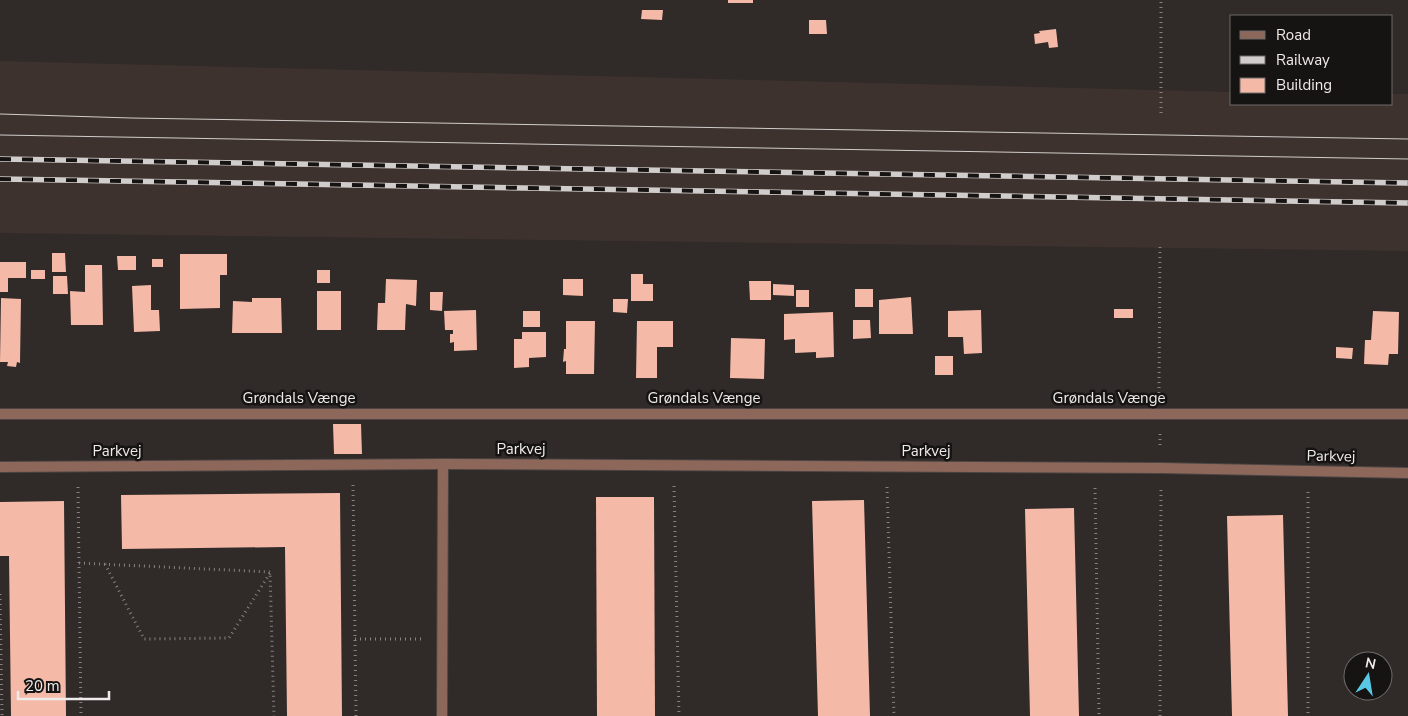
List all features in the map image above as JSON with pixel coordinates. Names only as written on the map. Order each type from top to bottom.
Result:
[{"type":"street","name":"Grøndals Vænge","points":[[0,414],[1408,414]]},
{"type":"street","name":"Parkvej","points":[[0,467],[444,464],[1095,467],[1408,473]]},
{"type":"street","points":[[442,716],[444,464]]},
{"type":"path","points":[[1161,0],[1161,113]]},
{"type":"path","points":[[352,464],[356,716]]},
{"type":"path","points":[[673,465],[679,716]]},
{"type":"path","points":[[77,466],[81,716]]},
{"type":"path","points":[[887,466],[894,716]]},
{"type":"path","points":[[1095,467],[1099,716]]},
{"type":"path","points":[[1308,471],[1308,716]]},
{"type":"path","points":[[79,563],[270,572]]},
{"type":"path","points":[[105,564],[144,638],[229,638],[270,572]]},
{"type":"path","points":[[270,572],[274,716]]},
{"type":"path","points":[[0,594],[2,716]]},
{"type":"path","points":[[355,639],[443,640]]},
{"type":"shaded area","points":[[0,61],[1230,92],[1230,105],[1393,105],[1393,94],[1408,94],[1408,251],[0,233]]},
{"type":"building","points":[[728,0],[753,0],[753,3],[728,3]]},
{"type":"building","points":[[642,10],[663,10],[662,20],[641,19]]},
{"type":"building","points":[[809,20],[826,20],[827,34],[809,34]]},
{"type":"building","points":[[1056,29],[1058,47],[1049,48],[1048,42],[1035,44],[1034,34],[1040,33],[1039,31]]},
{"type":"building","points":[[52,253],[65,253],[66,272],[52,272]]},
{"type":"building","points":[[180,254],[227,254],[227,275],[220,275],[220,308],[180,309]]},
{"type":"building","points":[[117,256],[136,256],[136,270],[118,270]]},
{"type":"building","points":[[152,259],[163,259],[163,267],[152,267]]},
{"type":"building","points":[[0,262],[26,262],[26,278],[8,278],[8,292],[0,292]]},
{"type":"building","points":[[85,265],[102,265],[103,325],[71,325],[70,291],[85,292]]},
{"type":"building","points":[[31,270],[45,270],[45,279],[31,279]]},
{"type":"building","points":[[317,270],[330,270],[330,283],[317,283]]},
{"type":"building","points":[[631,274],[643,274],[643,284],[653,284],[653,301],[631,301]]},
{"type":"building","points":[[53,276],[67,276],[68,294],[53,294]]},
{"type":"building","points":[[386,279],[417,280],[416,306],[406,304],[405,330],[377,330],[378,303],[385,303]]},
{"type":"building","points":[[563,279],[583,279],[583,296],[563,295]]},
{"type":"building","points":[[749,281],[771,281],[771,300],[750,300]]},
{"type":"building","points":[[773,284],[794,285],[794,296],[773,295]]},
{"type":"building","points":[[151,285],[151,310],[159,310],[160,331],[134,332],[132,286]]},
{"type":"building","points":[[855,289],[873,289],[873,307],[855,307]]},
{"type":"building","points":[[796,290],[809,290],[809,307],[796,307]]},
{"type":"building","points":[[317,291],[341,291],[341,330],[317,330]]},
{"type":"building","points":[[430,292],[443,292],[442,311],[430,310]]},
{"type":"building","points":[[911,297],[913,334],[879,334],[879,300]]},
{"type":"building","points":[[1,298],[21,299],[20,363],[17,362],[16,367],[7,366],[8,362],[0,362]]},
{"type":"building","points":[[252,298],[281,298],[282,333],[232,333],[233,301],[252,302]]},
{"type":"building","points":[[613,299],[628,299],[627,313],[613,312]]},
{"type":"building","points":[[1114,309],[1133,309],[1133,318],[1114,318]]},
{"type":"building","points":[[476,310],[477,350],[454,351],[454,342],[450,343],[450,334],[453,334],[453,330],[445,330],[444,311]]},
{"type":"building","points":[[981,310],[982,353],[964,354],[963,337],[948,337],[948,311]]},
{"type":"building","points":[[523,311],[540,311],[540,327],[523,327]]},
{"type":"building","points":[[1373,311],[1399,312],[1398,354],[1389,354],[1388,365],[1364,364],[1365,340],[1371,340]]},
{"type":"building","points":[[833,312],[834,357],[816,358],[816,352],[795,353],[795,339],[784,340],[784,314]]},
{"type":"building","points":[[853,320],[870,320],[871,338],[853,339]]},
{"type":"building","points":[[566,321],[595,321],[594,374],[566,374],[566,361],[563,362],[564,349],[566,349]]},
{"type":"building","points":[[637,321],[673,321],[673,347],[657,347],[657,378],[636,378]]},
{"type":"building","points":[[522,332],[546,332],[546,357],[529,358],[529,367],[514,368],[514,339],[522,339]]},
{"type":"building","points":[[731,338],[765,339],[764,379],[730,378]]},
{"type":"building","points":[[1336,347],[1353,348],[1352,359],[1336,358]]},
{"type":"building","points":[[935,356],[953,356],[953,375],[935,375]]},
{"type":"building","points":[[333,424],[361,424],[362,454],[334,454]]},
{"type":"building","points":[[340,493],[342,716],[287,716],[285,547],[122,549],[121,495]]},
{"type":"building","points":[[596,497],[654,497],[655,716],[597,716]]},
{"type":"building","points":[[864,500],[870,716],[818,716],[812,501]]},
{"type":"building","points":[[64,501],[66,716],[11,716],[9,556],[0,556],[0,502]]},
{"type":"building","points":[[1074,508],[1079,716],[1030,716],[1025,509]]},
{"type":"building","points":[[1283,515],[1288,716],[1232,716],[1227,516]]},
{"type":"tram line","points":[[0,114],[131,118],[1408,139]]},
{"type":"tram line","points":[[0,135],[1408,159]]},
{"type":"railway","points":[[0,159],[1408,183]]},
{"type":"railway","points":[[0,179],[1408,203]]}]
